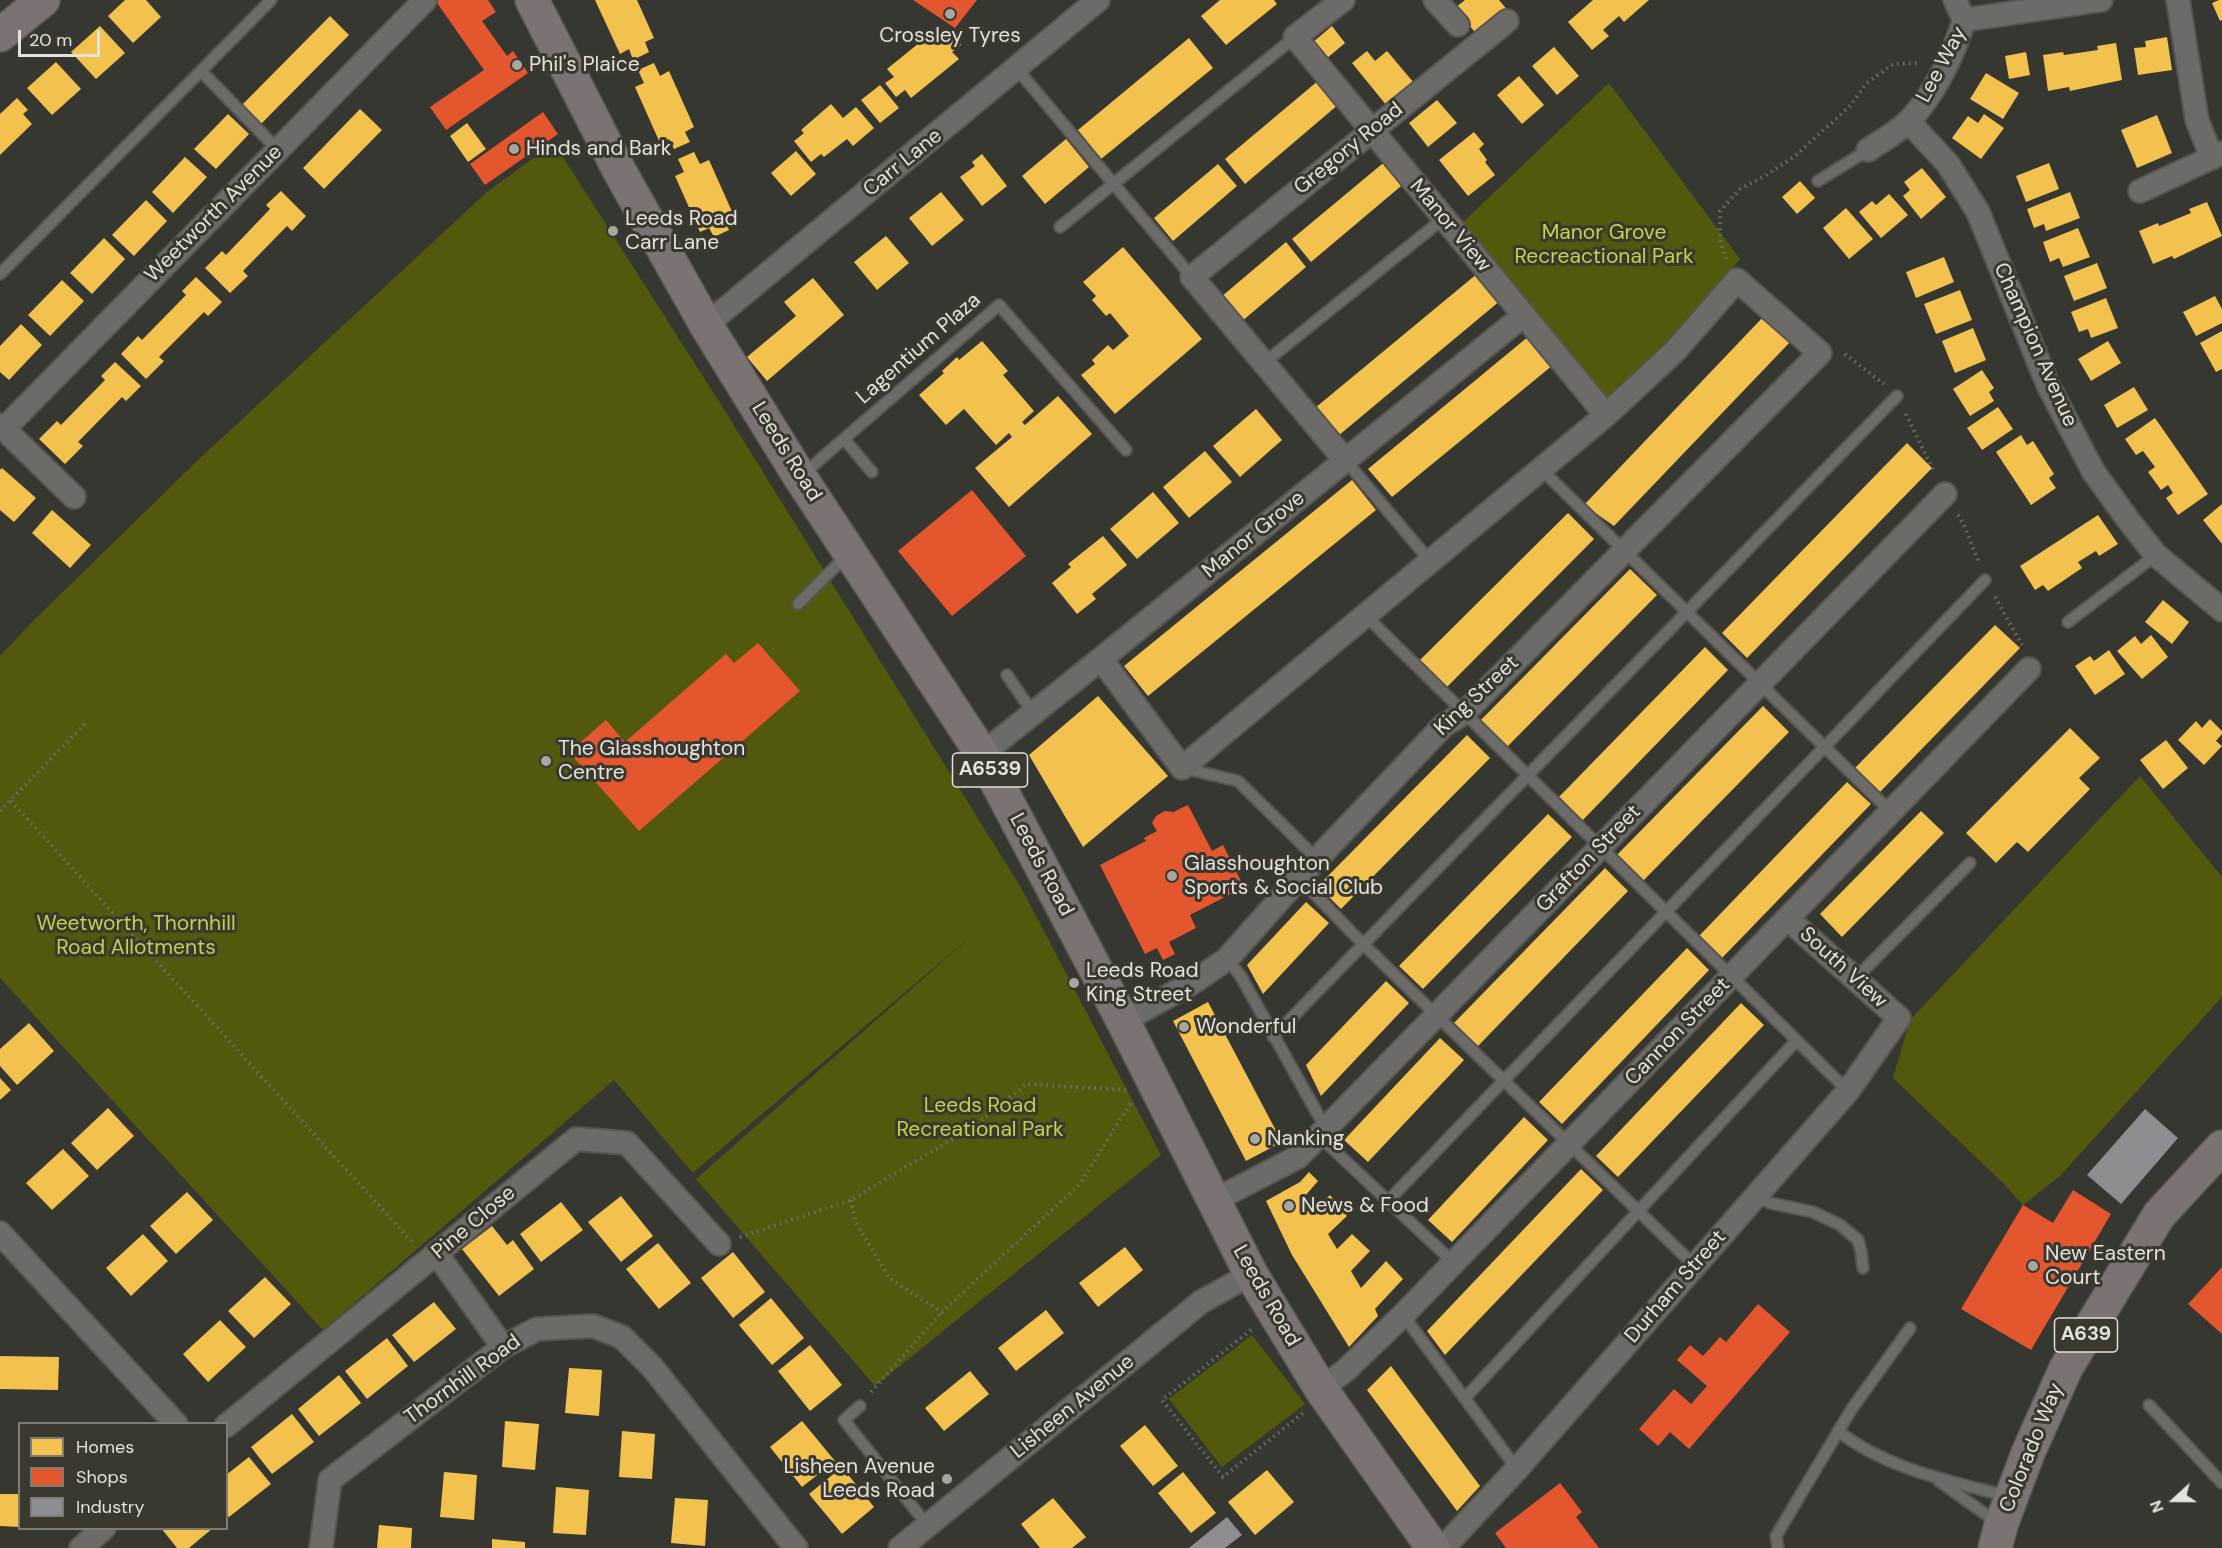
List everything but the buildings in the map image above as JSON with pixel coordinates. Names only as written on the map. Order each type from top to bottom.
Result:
[{"type":"main road","points":[[0,35],[43,0]]},
{"type":"main road","name":"Leeds Road","points":[[532,0],[620,172],[706,324],[800,477],[982,754],[1123,1021],[1315,1399],[1433,1548]]},
{"type":"main road","name":"Colorado Way","points":[[2003,1523],[2028,1453],[2066,1368],[2159,1215],[2222,1147]]},
{"type":"street","name":"Weetworth Avenue","points":[[74,497],[2,427],[425,0]]},
{"type":"street","name":"Carr Lane","points":[[706,324],[1098,0]]},
{"type":"street","points":[[1295,37],[1343,0]]},
{"type":"street","points":[[1435,0],[1458,25]]},
{"type":"street","name":"Lee Way","points":[[1868,150],[1909,122],[1925,101],[1956,48],[1960,10],[2101,0]]},
{"type":"street","points":[[2140,191],[2217,155],[2197,120],[2178,0]]},
{"type":"street","name":"Gregory Road","points":[[1192,277],[1507,21]]},
{"type":"street","name":"Manor View","points":[[1295,37],[1606,415]]},
{"type":"street","name":"Champion Avenue","points":[[1909,122],[1948,164],[1978,212],[2048,385],[2093,471],[2156,555],[2222,610]]},
{"type":"street","points":[[1192,277],[1346,460]]},
{"type":"street","points":[[1101,659],[1182,768],[1606,415],[1676,351],[1737,280]]},
{"type":"street","name":"King Street","points":[[1123,1021],[1192,983],[1227,959],[1299,878],[1444,725],[1464,713],[1820,353],[1737,280]]},
{"type":"street","name":"Manor Grove","points":[[982,754],[1524,315]]},
{"type":"street","name":"Grafton Street","points":[[1215,1200],[1299,1157],[1945,494]]},
{"type":"street","name":"Cannon Street","points":[[1315,1399],[1454,1263],[2030,669]]},
{"type":"street","name":"South View","points":[[1788,919],[1899,1018]]},
{"type":"street","name":"Durham Street","points":[[1443,1548],[1517,1468],[1848,1091],[1899,1018]]},
{"type":"street","name":"Pine Close","points":[[228,1424],[576,1139],[627,1143],[719,1244]]},
{"type":"street","points":[[0,1233],[174,1422]]},
{"type":"street","points":[[434,1257],[503,1347]]},
{"type":"street","name":"Lisheen Avenue","points":[[900,1548],[1201,1302],[1251,1274]]},
{"type":"street","name":"Thornhill Road","points":[[321,1548],[330,1480],[503,1347],[537,1329],[564,1326],[593,1326],[622,1337],[652,1367],[796,1548]]},
{"type":"street","points":[[81,1548],[102,1530]]},
{"type":"lane","points":[[0,274],[271,0]]},
{"type":"lane","points":[[1060,226],[1295,37]]},
{"type":"lane","points":[[1017,69],[1192,277]]},
{"type":"lane","points":[[201,71],[278,150]]},
{"type":"lane","points":[[1818,181],[1868,150]]},
{"type":"lane","points":[[1264,363],[1444,218]]},
{"type":"lane","name":"Lagentium Plaza","points":[[800,477],[999,305],[1126,450]]},
{"type":"lane","points":[[1273,1037],[1897,396]]},
{"type":"lane","points":[[844,439],[872,472]]},
{"type":"lane","points":[[1346,460],[1430,561]]},
{"type":"lane","points":[[1541,469],[1891,812]]},
{"type":"lane","points":[[798,604],[850,552]]},
{"type":"lane","points":[[2068,622],[2156,555]]},
{"type":"lane","points":[[1388,1201],[1985,580]]},
{"type":"lane","points":[[1366,616],[1848,1091]]},
{"type":"lane","points":[[1007,675],[1033,713]]},
{"type":"lane","points":[[1182,768],[1238,781],[1317,859]]},
{"type":"lane","points":[[1855,980],[1970,863]]},
{"type":"lane","points":[[1299,878],[1436,1016],[1695,1266]]},
{"type":"lane","points":[[1227,959],[1240,975],[1323,1132],[1388,1201],[1454,1263]]},
{"type":"lane","points":[[1465,1398],[1796,1041]]},
{"type":"lane","points":[[1756,1195],[1782,1207],[1813,1212],[1840,1225],[1858,1240],[1863,1268]]},
{"type":"lane","points":[[1403,1315],[1517,1468]]},
{"type":"lane","points":[[1778,1548],[1776,1536],[1838,1431],[1910,1328]]},
{"type":"lane","points":[[2150,1405],[2222,1483]]},
{"type":"lane","points":[[860,1406],[844,1420],[928,1526]]},
{"type":"lane","points":[[1838,1431],[1857,1446],[1934,1478],[2003,1523]]},
{"type":"lane","points":[[1934,1478],[2003,1523]]},
{"type":"path","points":[[1737,280],[1728,265],[1720,240],[1720,211],[1740,189],[1795,156],[1850,106],[1867,83],[1893,64],[1920,63],[1940,75]]},
{"type":"path","points":[[0,811],[86,723]]},
{"type":"path","points":[[11,801],[434,1257]]},
{"type":"path","points":[[719,1244],[850,1200],[974,1126],[1026,1084],[1127,1090]]},
{"type":"path","points":[[860,1406],[942,1312],[1080,1184],[1133,1100]]},
{"type":"path","points":[[850,1200],[856,1223],[890,1279],[942,1312]]},
{"type":"path","points":[[1258,1324],[1162,1400],[1223,1477],[1315,1399]]},
{"type":"green space","name":"Manor Grove Recreactional Park","points":[[1609,83],[1740,259],[1672,342],[1606,408],[1459,226]]},
{"type":"green space","name":"The Glasshoughton Centre","points":[[554,143],[725,411],[1023,891],[1161,1155],[875,1386],[696,1179],[977,931],[694,1172],[614,1080],[323,1330],[0,978],[0,656],[198,460],[487,192]]},
{"type":"green space","points":[[2140,776],[2222,877],[2222,997],[2061,1175],[2023,1205],[1893,1078],[1910,1020]]},
{"type":"green space","points":[[1252,1335],[1305,1404],[1222,1467],[1169,1399]]},
{"type":"place","name":"Crossley Tyres","points":[[950,14]]},
{"type":"place","name":"Phil's Plaice","points":[[517,65]]},
{"type":"place","name":"Hinds and Bark","points":[[514,149]]},
{"type":"place","name":"Leeds Road Carr Lane","points":[[613,231]]},
{"type":"place","name":"The Glasshoughton Centre","points":[[546,761]]},
{"type":"place","name":"Glasshoughton Sports & Social Club","points":[[1172,876]]},
{"type":"place","name":"Leeds Road King Street","points":[[1074,983]]},
{"type":"place","name":"Wonderful","points":[[1184,1027]]},
{"type":"place","name":"Nanking","points":[[1255,1139]]},
{"type":"place","name":"News & Food","points":[[1289,1206]]},
{"type":"place","name":"New Eastern Court","points":[[2033,1266]]},
{"type":"place","name":"Lisheen Avenue Leeds Road","points":[[947,1479]]},
{"type":"park label","name":"Weetworth, Thornhill Road Allotments","points":[[136,936]]},
{"type":"park label","name":"Leeds Road Recreational Park","points":[[980,1118]]}]
